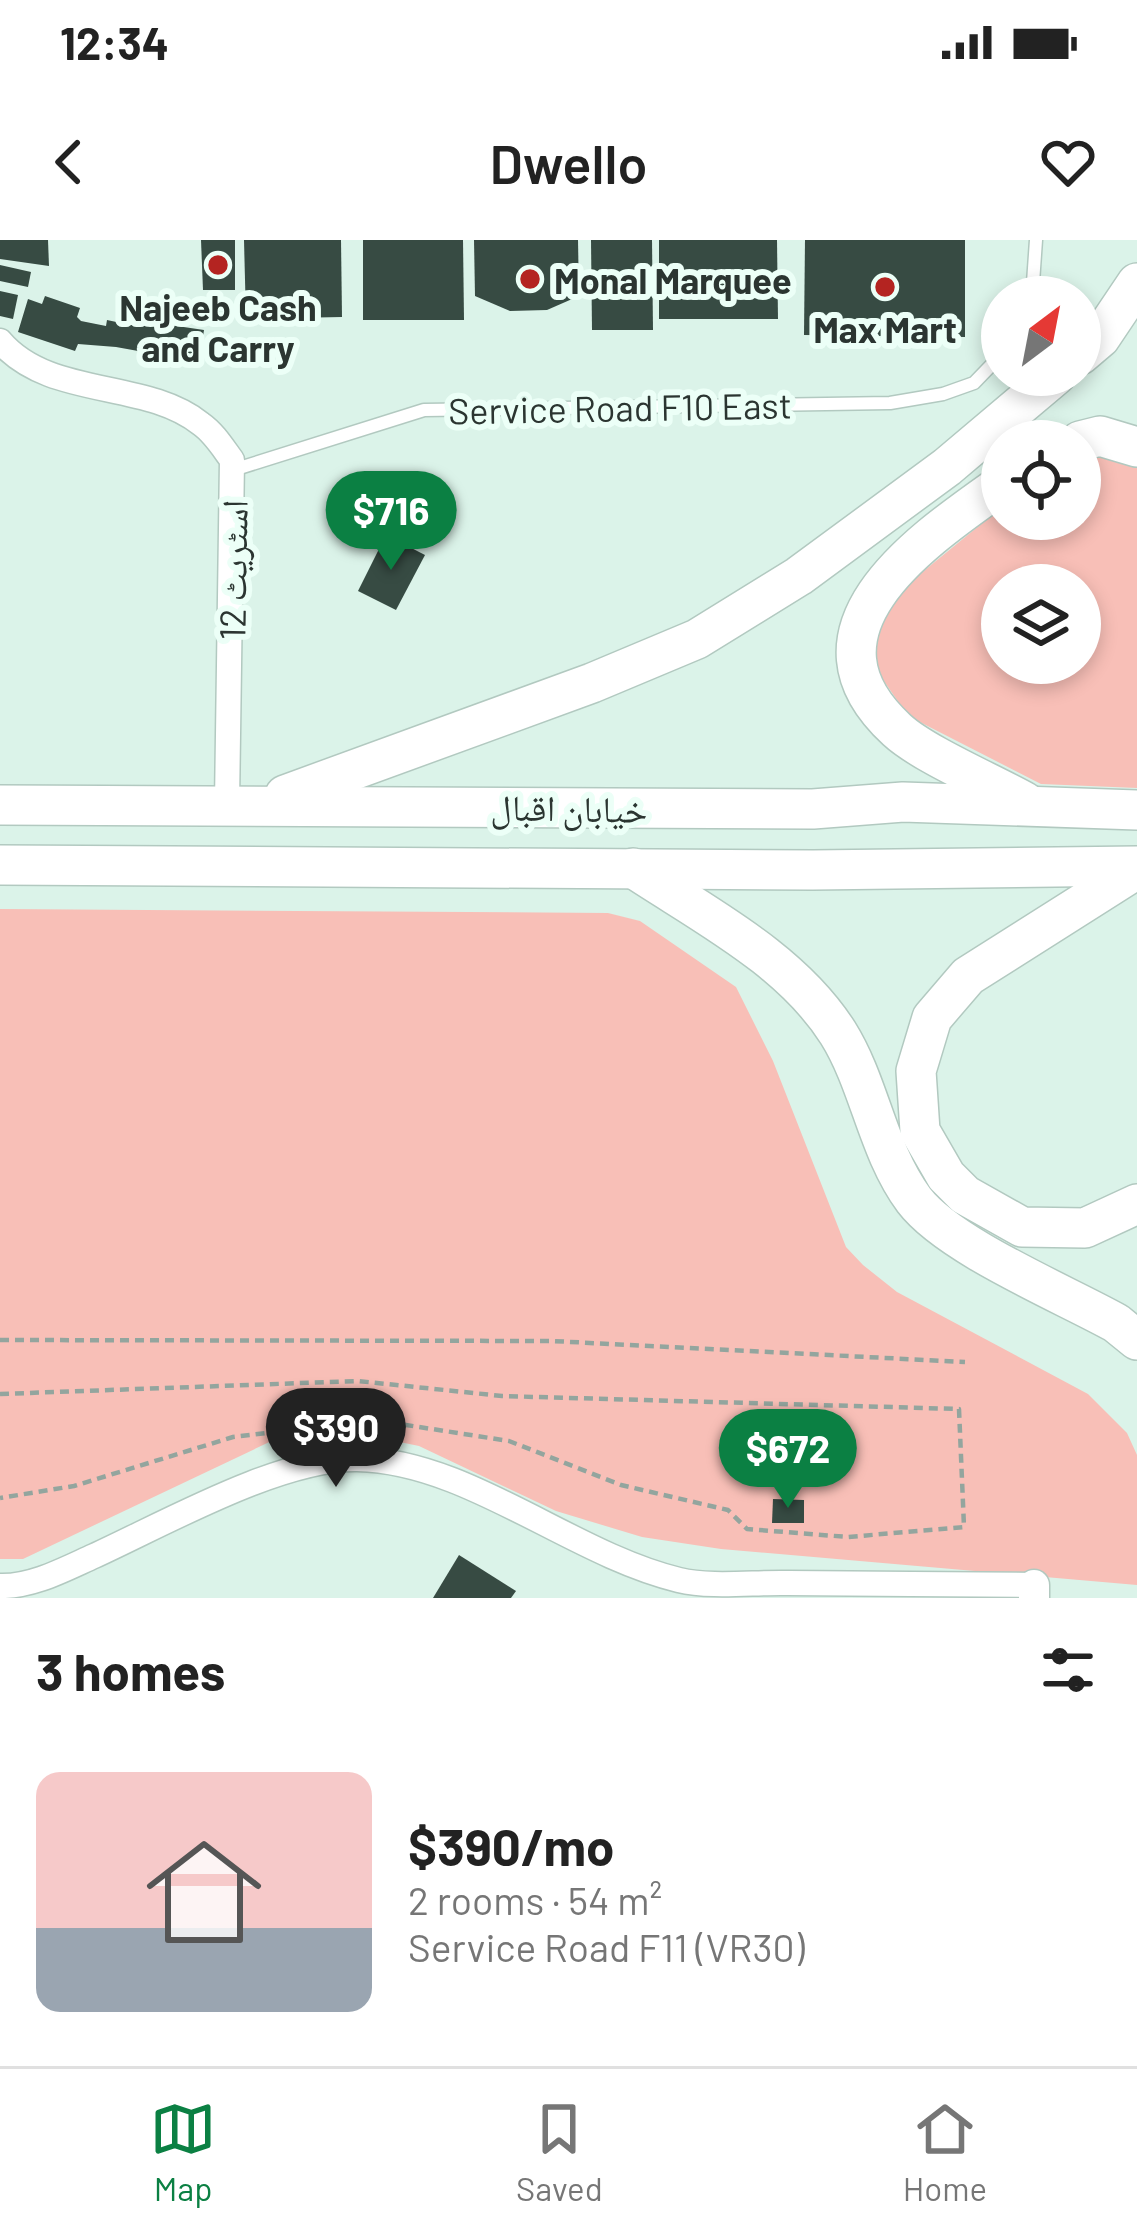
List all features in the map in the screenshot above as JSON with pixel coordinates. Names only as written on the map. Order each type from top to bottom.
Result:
[{"type":"main road","points":[[1101,337],[1137,283]]},
{"type":"main road","points":[[245,803],[592,683],[697,639],[800,576],[947,466],[1031,396]]},
{"type":"main road","points":[[1101,436],[1137,447]]},
{"type":"main road","points":[[981,499],[944,525],[877,590],[855,634],[856,661],[876,707],[901,733],[1034,807]]},
{"type":"main road","name":"خیابان اقبال","points":[[0,805],[813,809],[903,802],[1137,811]]},
{"type":"main road","name":"خیابان اقبال","points":[[0,865],[1137,867]]},
{"type":"main road","points":[[1137,867],[968,976],[932,1018],[916,1071],[920,1131],[946,1176],[965,1195],[1022,1227],[1085,1228],[1137,1204]]},
{"type":"main road","points":[[633,868],[754,948],[812,998],[840,1037],[880,1136],[914,1200],[956,1238],[1116,1322],[1137,1340]]},
{"type":"street","name":"اسٹریٹ 12","points":[[0,341],[47,372],[188,415],[232,460],[245,803]]},
{"type":"street","points":[[0,1586],[31,1590],[263,1479],[316,1461],[362,1459],[410,1468],[476,1490],[683,1590],[1034,1592]]},
{"type":"lane","points":[[1033,276],[1036,240]]},
{"type":"lane","name":"Service Road F10 East","points":[[233,470],[424,410],[890,403],[943,394],[981,376]]},
{"type":"path","points":[[0,1340],[552,1341],[965,1362]]},
{"type":"path","points":[[0,1394],[358,1381],[502,1396],[958,1409],[964,1527],[848,1537],[746,1529],[728,1510],[621,1485],[509,1441],[374,1420],[233,1436],[74,1486],[0,1498]]},
{"type":"shaded area","points":[[1101,455],[1137,465],[1137,788],[1041,784],[908,716],[870,661],[887,601],[981,524],[981,540],[1101,540]]},
{"type":"shaded area","points":[[0,909],[608,913],[640,921],[736,987],[773,1061],[846,1247],[863,1265],[897,1292],[1088,1394],[1127,1433],[1137,1455],[1137,1585],[721,1549],[642,1537],[556,1511],[419,1446],[346,1431],[280,1437],[23,1559],[0,1559]]},
{"type":"building","name":"Najeeb Cash and Carry","points":[[0,240],[48,240],[49,266],[0,259]]},
{"type":"building","name":"Najeeb Cash and Carry","points":[[201,240],[235,240],[235,290],[203,290]]},
{"type":"building","points":[[244,240],[341,240],[342,317],[246,319]]},
{"type":"building","points":[[363,240],[463,240],[464,320],[363,320]]},
{"type":"building","points":[[474,240],[578,240],[579,296],[547,310],[510,311],[475,296]]},
{"type":"building","points":[[591,240],[652,240],[653,330],[592,330]]},
{"type":"building","points":[[659,240],[777,240],[778,319],[659,319]]},
{"type":"building","name":"Max Mart","points":[[805,240],[965,240],[965,337],[804,335]]},
{"type":"building","points":[[0,265],[31,272],[28,287],[0,281]]},
{"type":"building","points":[[0,291],[18,295],[13,319],[0,316]]},
{"type":"building","points":[[45,296],[80,308],[77,317],[81,321],[106,326],[107,320],[121,323],[123,314],[204,330],[199,362],[116,347],[78,344],[75,351],[18,332],[28,299],[42,304]]},
{"type":"building","points":[[386,535],[425,555],[396,610],[358,591]]},
{"type":"building","points":[[756,1411],[767,1415],[771,1426],[767,1437],[756,1441],[745,1437],[741,1426],[745,1415]]},
{"type":"building","points":[[773,1499],[804,1500],[804,1523],[772,1523]]},
{"type":"building","points":[[459,1555],[516,1591],[511,1598],[433,1598]]},
{"type":"place","name":"Najeeb Cash and Carry","points":[[218,265]]},
{"type":"place","name":"Monal Marquee","points":[[530,279]]},
{"type":"place","name":"Max Mart","points":[[885,287]]}]
